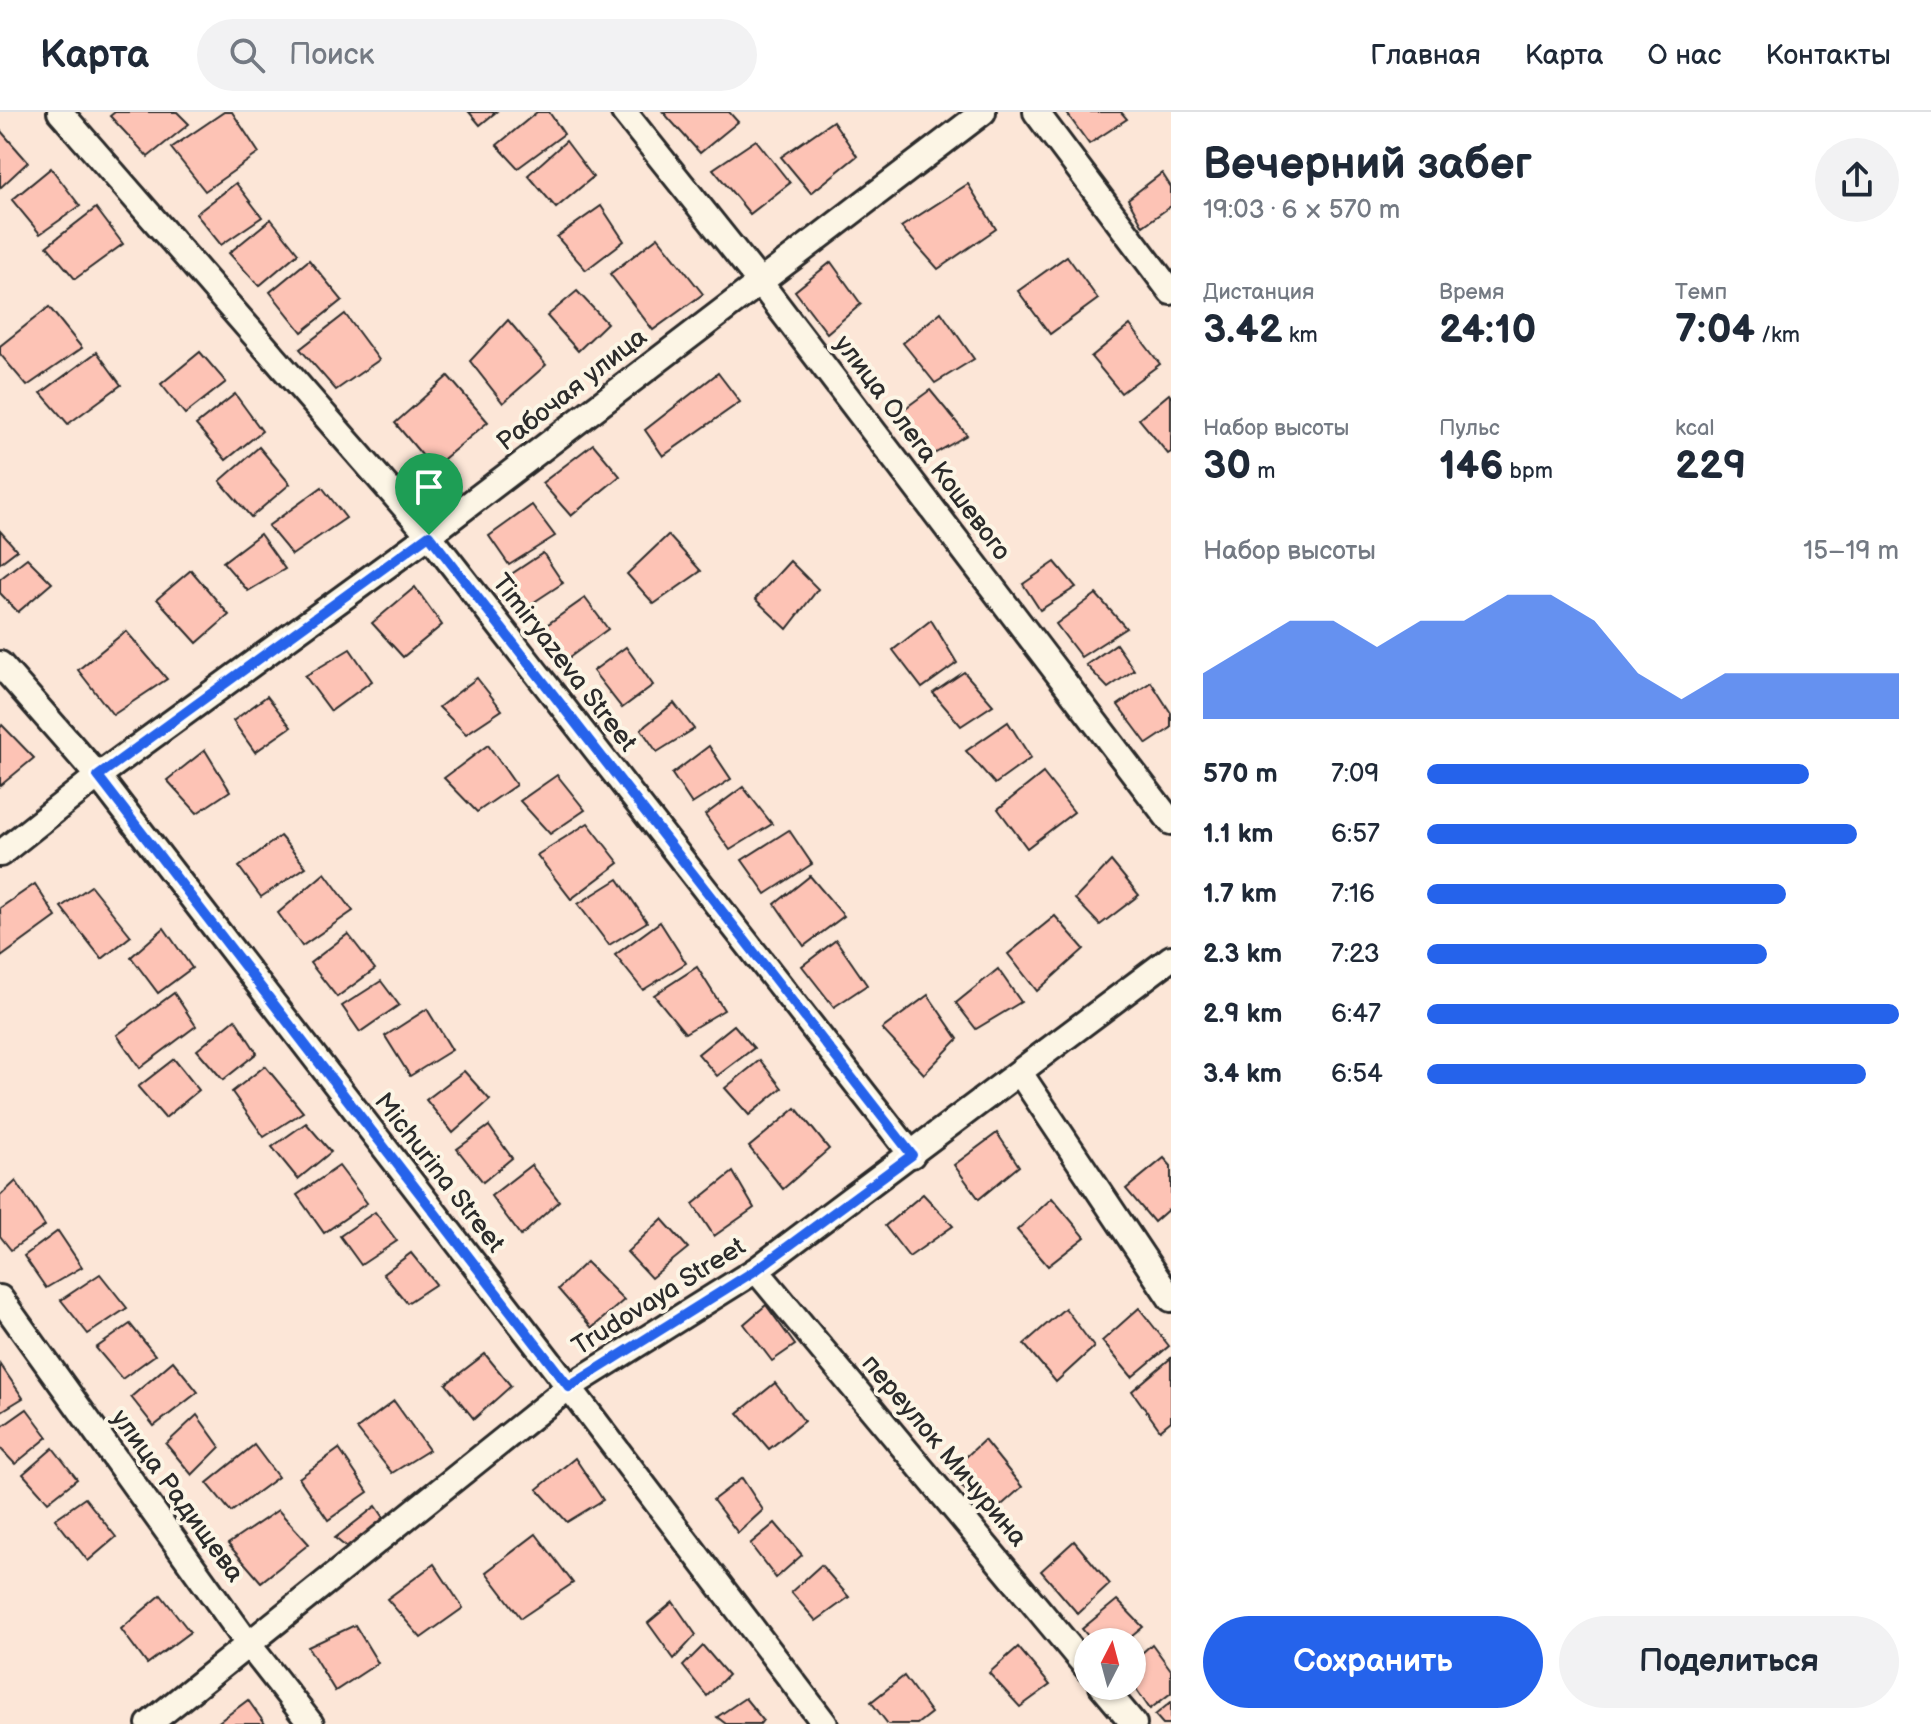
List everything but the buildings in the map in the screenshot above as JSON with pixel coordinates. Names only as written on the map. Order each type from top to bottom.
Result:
[{"type":"street","name":"Timiryazeva Street","points":[[60,112],[429,535],[912,1155]]},
{"type":"street","name":"улица Олега Кошевого","points":[[624,112],[759,281],[1171,822]]},
{"type":"street","name":"Рабочая улица","points":[[0,854],[98,776],[429,535],[983,112]]},
{"type":"street","points":[[1036,112],[1171,292]]},
{"type":"street","name":"Michurina Street","points":[[0,664],[98,776],[825,1724]]},
{"type":"street","name":"Trudovaya Street","points":[[149,1724],[569,1387],[756,1270],[1171,958]]},
{"type":"street","points":[[1020,1073],[1171,1299]]},
{"type":"street","name":"переулок Мичурина","points":[[756,1270],[1074,1652]]},
{"type":"street","name":"улица Радищева","points":[[0,1298],[249,1645],[311,1724]]},
{"type":"street","points":[[1114,1700],[1134,1724]]},
{"type":"route","points":[[429,535],[912,1155],[756,1270],[569,1387],[98,776],[429,535]]}]
